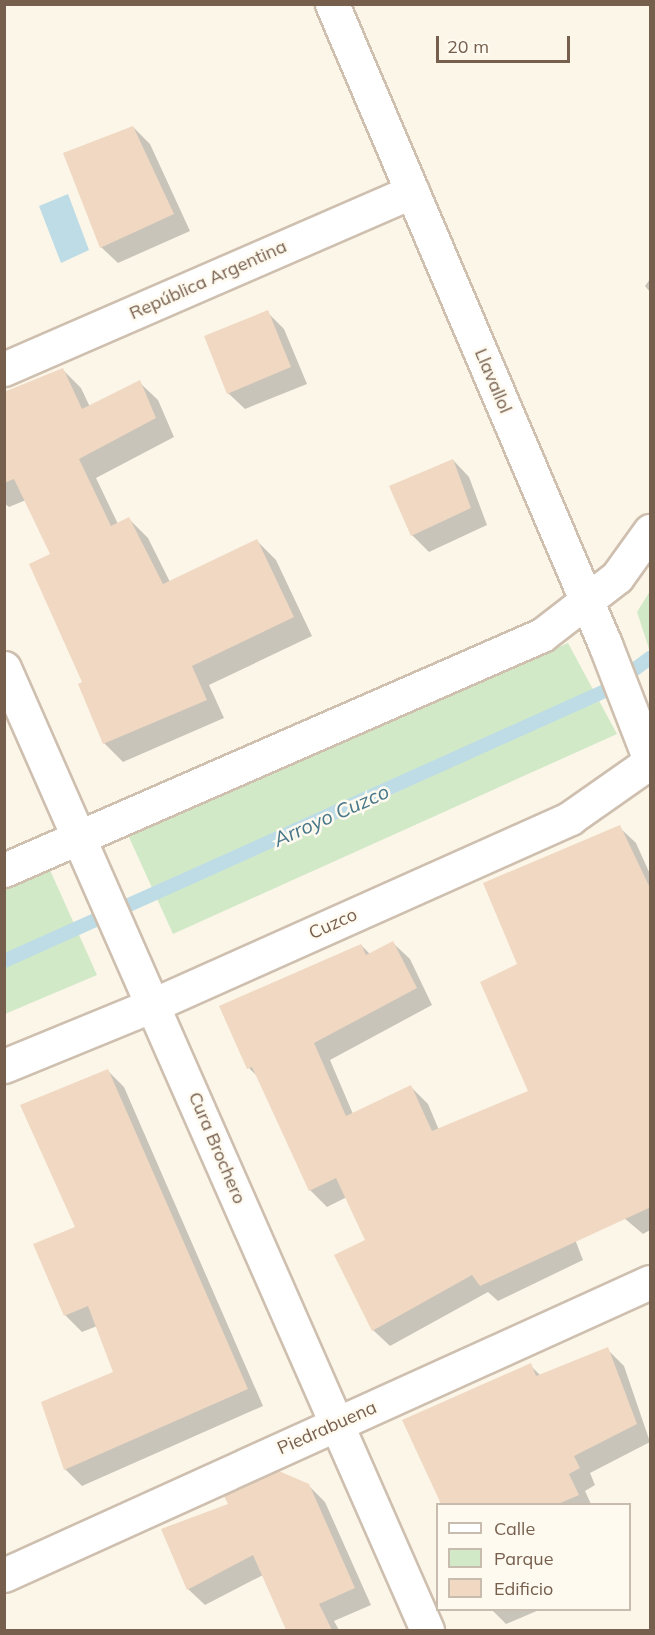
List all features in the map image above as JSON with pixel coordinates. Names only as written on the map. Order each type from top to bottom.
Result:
[{"type":"street","name":"Llavallol","points":[[332,4],[605,644],[651,761]]},
{"type":"street","name":"República Argentina","points":[[4,369],[412,192]]},
{"type":"street","points":[[4,870],[542,635],[617,577],[651,531]]},
{"type":"street","name":"Cura Brochero","points":[[4,668],[155,1004],[335,1425],[427,1630]]},
{"type":"street","name":"Cuzco","points":[[4,1066],[155,1004],[570,818],[651,761]]},
{"type":"street","name":"Piedrabuena","points":[[4,1575],[651,1282]]},
{"type":"green space","points":[[650,591],[650,652],[637,612]]},
{"type":"green space","points":[[568,643],[617,734],[173,934],[128,835]]},
{"type":"green space","points":[[50,870],[97,975],[5,1014],[5,890]]},
{"type":"water","points":[[68,194],[89,250],[61,263],[39,206]]},
{"type":"building","points":[[133,126],[174,214],[100,248],[63,153]]},
{"type":"building","points":[[268,310],[291,367],[227,394],[204,336]]},
{"type":"building","points":[[63,368],[82,409],[140,380],[156,418],[79,459],[111,526],[129,517],[163,584],[257,539],[294,617],[192,666],[207,700],[103,744],[78,684],[82,682],[29,564],[50,554],[14,479],[4,483],[4,392]]},
{"type":"building","points":[[453,459],[471,508],[411,536],[389,486]]},
{"type":"building","points":[[620,825],[651,890],[651,1207],[480,1286],[472,1275],[372,1331],[334,1255],[365,1240],[336,1178],[309,1191],[252,1067],[247,1069],[219,1006],[361,944],[366,955],[393,941],[417,988],[314,1043],[346,1116],[411,1085],[432,1131],[528,1091],[480,982],[517,964],[483,883]]},
{"type":"building","points":[[108,1069],[248,1389],[64,1470],[41,1402],[113,1372],[88,1306],[64,1316],[33,1244],[75,1227],[20,1105]]},
{"type":"building","points":[[608,1347],[637,1424],[574,1456],[580,1468],[569,1474],[579,1495],[560,1503],[441,1503],[402,1420],[531,1363],[536,1376]]},
{"type":"building","points":[[279,1471],[309,1484],[355,1588],[319,1604],[332,1630],[286,1630],[253,1555],[187,1590],[161,1529],[228,1504],[224,1496]]},
{"type":"waterway","name":"Arroyo Cuzco","points":[[4,961],[605,691],[650,658]]}]
